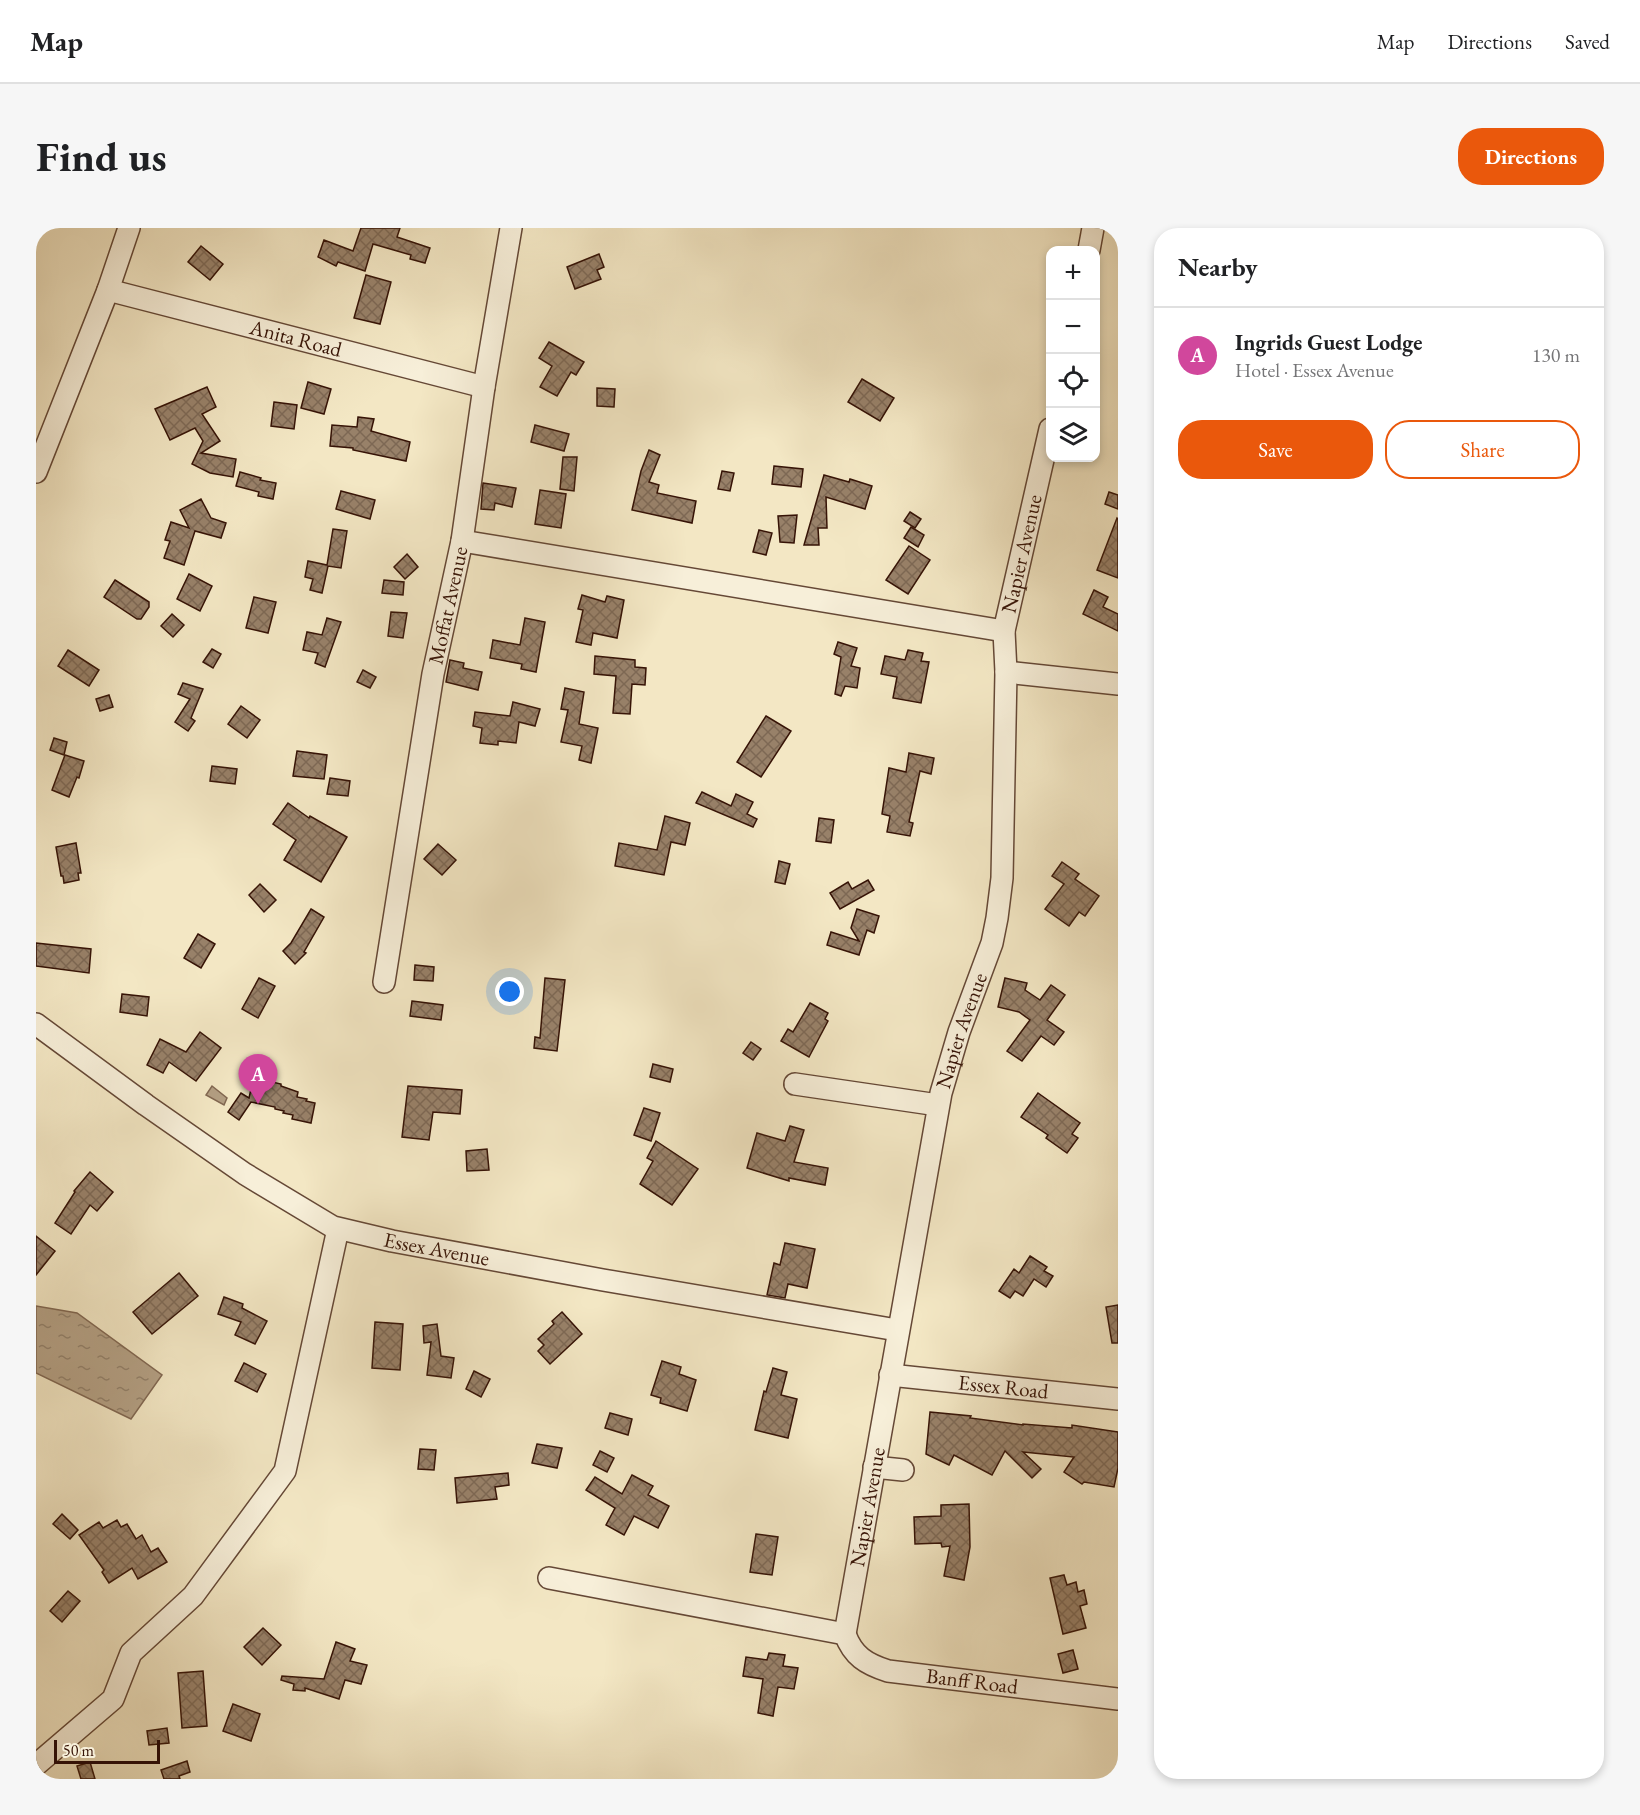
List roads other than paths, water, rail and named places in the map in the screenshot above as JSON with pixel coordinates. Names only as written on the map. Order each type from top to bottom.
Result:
[{"type":"street","points":[[36,472],[108,290],[129,228]]},
{"type":"street","name":"Moffat Avenue","points":[[384,982],[433,674],[462,541],[484,387],[511,228]]},
{"type":"street","points":[[1090,246],[1093,228]]},
{"type":"street","name":"Anita Road","points":[[108,290],[484,387]]},
{"type":"street","name":"Napier Avenue","points":[[845,1634],[938,1105],[959,1032],[992,943],[999,909],[1002,878],[1006,672],[1004,631],[1046,447]]},
{"type":"street","points":[[462,541],[1004,631]]},
{"type":"street","points":[[1006,672],[1118,684]]},
{"type":"street","name":"Essex Avenue","points":[[36,1024],[245,1174],[293,1204],[338,1228],[392,1241],[603,1280],[897,1330]]},
{"type":"street","points":[[795,1084],[938,1105]]},
{"type":"street","points":[[36,1765],[113,1699],[131,1653],[193,1596],[285,1471],[338,1228]]},
{"type":"street","name":"Essex Road","points":[[890,1375],[1118,1399]]},
{"type":"street","points":[[874,1467],[903,1470]]},
{"type":"street","points":[[549,1578],[845,1634]]},
{"type":"street","name":"Banff Road","points":[[845,1634],[854,1653],[862,1661],[888,1671],[1118,1699]]},
{"type":"water","points":[[212,1086],[227,1098],[224,1105],[206,1095]]},
{"type":"water","points":[[36,1306],[77,1313],[162,1375],[131,1419],[36,1373]]},
{"type":"place","name":"Ingrids Guest Lodge","points":[[258,1104]]}]
